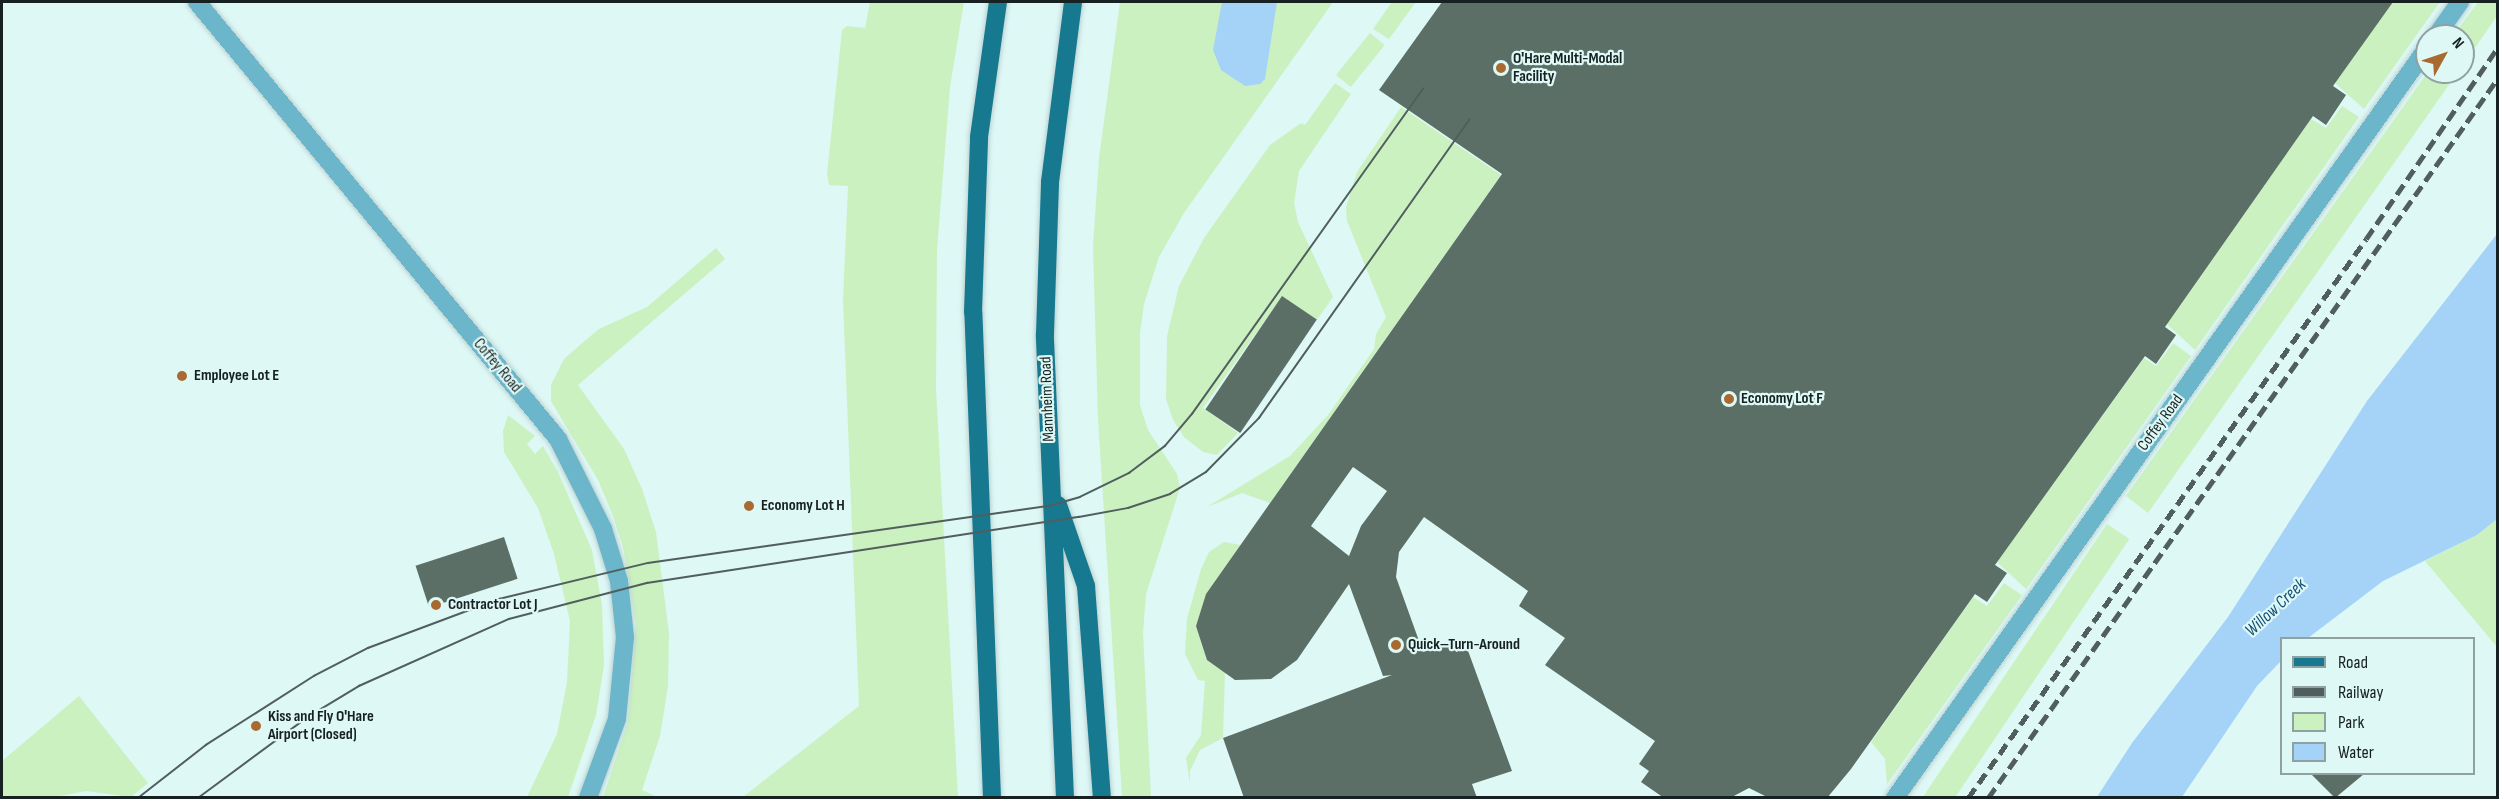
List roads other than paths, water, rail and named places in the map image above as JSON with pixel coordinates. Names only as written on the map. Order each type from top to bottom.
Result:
[{"type":"main road","points":[[992,798],[973,312],[979,137],[998,2]]},
{"type":"main road","name":"Mannheim Road","points":[[1065,798],[1045,334],[1050,182],[1073,2]]},
{"type":"main road","points":[[1051,486],[1086,586],[1102,798]]},
{"type":"street","name":"Coffey Road","points":[[197,2],[558,439],[603,529],[619,581],[625,637],[617,719],[588,798]]},
{"type":"street","points":[[2444,24],[2460,2]]},
{"type":"street","name":"Coffey Road","points":[[1895,798],[2415,65]]},
{"type":"water","points":[[1222,2],[1277,2],[1265,79],[1260,84],[1245,86],[1221,70],[1213,50]]},
{"type":"water","name":"Willow Creek","points":[[2497,234],[2497,519],[2477,535],[2383,581],[2309,637],[2280,637],[2280,662],[2257,686],[2182,797],[2097,797],[2132,743],[2228,617],[2367,401]]},
{"type":"tram line","points":[[138,798],[206,745],[314,676],[368,648],[499,599],[648,563],[1049,506],[1080,497],[1129,473],[1165,446],[1192,414],[1423,89]]},
{"type":"tram line","points":[[198,798],[308,717],[359,686],[509,619],[647,583],[1079,517],[1128,508],[1170,494],[1206,472],[1259,418],[1469,120]]},
{"type":"railway","points":[[1968,798],[2366,239],[2498,47]]},
{"type":"railway","points":[[1988,798],[2498,78]]},
{"type":"place","name":"O'Hare Multi-Modal Facility","points":[[1501,68]]},
{"type":"place","name":"Employee Lot E","points":[[182,376]]},
{"type":"place","name":"Economy Lot F","points":[[1729,399]]},
{"type":"place","name":"Economy Lot H","points":[[749,506]]},
{"type":"place","name":"Contractor Lot J","points":[[436,605]]},
{"type":"place","name":"Quick–Turn-Around","points":[[1396,645]]},
{"type":"place","name":"Kiss and Fly O'Hare Airport (Closed)","points":[[256,726]]}]
